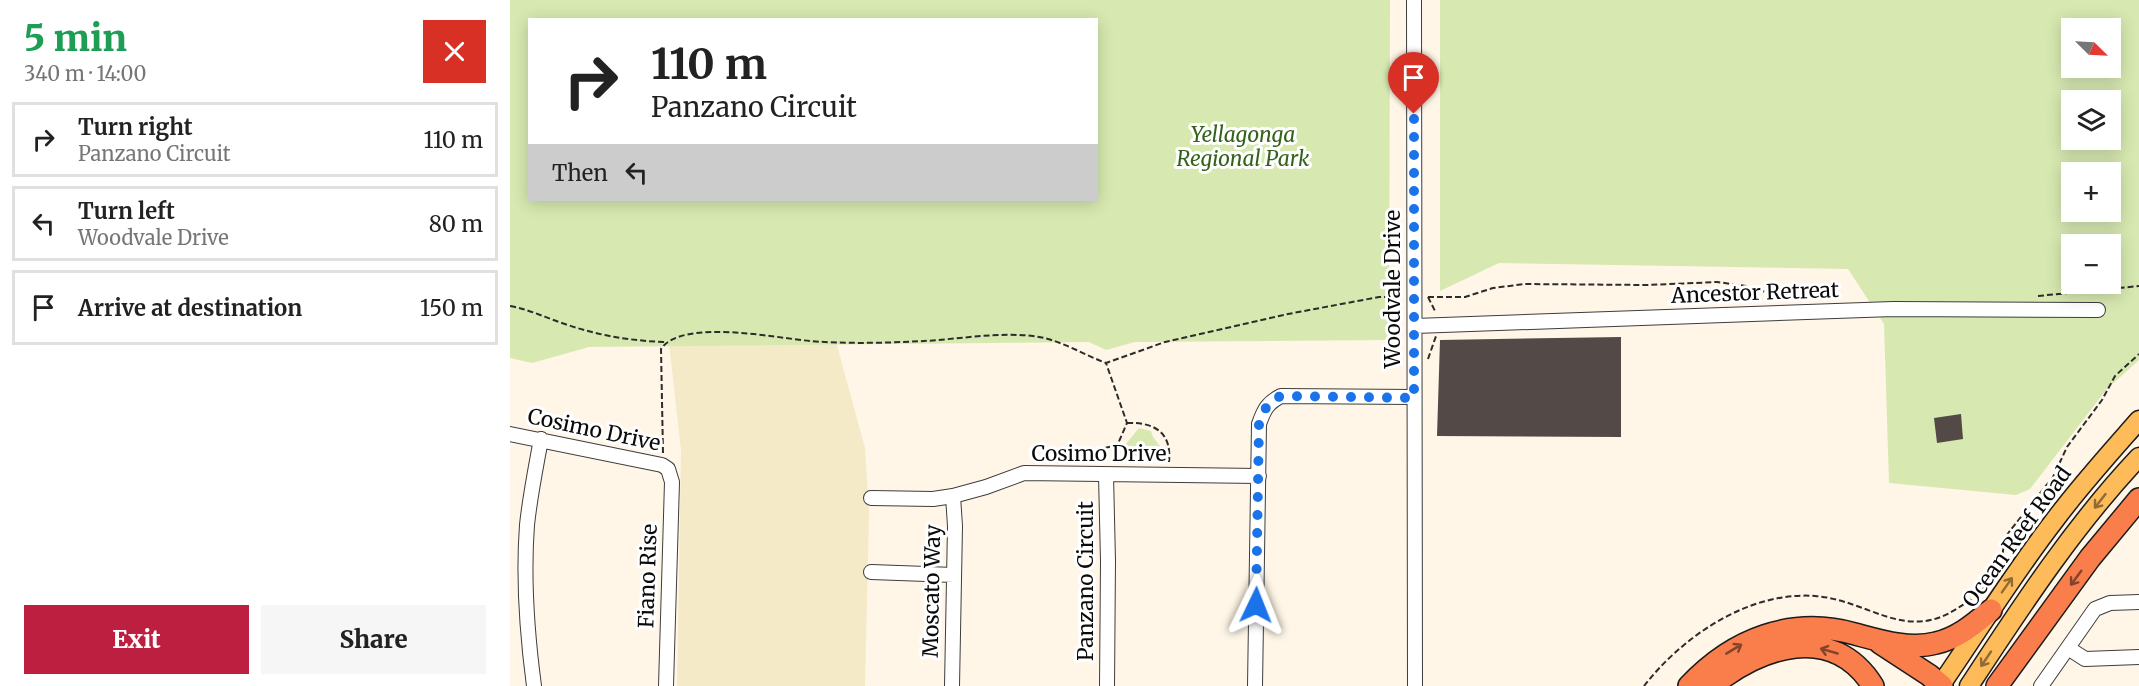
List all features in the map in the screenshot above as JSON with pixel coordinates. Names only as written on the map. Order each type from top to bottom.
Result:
[{"type":"highway","points":[[1997,686],[2090,558],[2139,499]]},
{"type":"highway","points":[[1689,686],[1709,666],[1730,651],[1750,640],[1771,633],[1792,628],[1817,628],[1918,645],[1935,644],[1966,630],[1991,610]]},
{"type":"highway","points":[[1874,639],[1941,685]]},
{"type":"highway","points":[[1712,686],[1728,673],[1760,655],[1797,646],[1834,651],[1854,662],[1873,686]]},
{"type":"main road","name":"Ocean Reef Road","points":[[1941,685],[2054,521],[2089,476],[2139,420]]},
{"type":"main road","name":"Ocean Reef Road","points":[[1969,686],[2047,569],[2112,486],[2139,457]]},
{"type":"street","name":"Woodvale Drive","points":[[1414,0],[1415,686]]},
{"type":"street","name":"Ancestor Retreat","points":[[1415,326],[1893,309],[2098,310]]},
{"type":"street","points":[[1255,686],[1259,424],[1264,408],[1272,400],[1281,396],[1414,398]]},
{"type":"street","name":"Cosimo Drive","points":[[510,434],[665,467]]},
{"type":"street","points":[[534,686],[527,610],[526,562],[527,526],[540,439]]},
{"type":"street","name":"Fiano Rise","points":[[665,467],[672,482],[666,686]]},
{"type":"street","name":"Cosimo Drive","points":[[871,498],[933,499],[953,496],[1024,473],[1102,470],[1259,476]]},
{"type":"street","name":"Panzano Circuit","points":[[1102,470],[1108,561],[1107,686]]},
{"type":"street","name":"Moscato Way","points":[[952,686],[955,526],[953,496]]},
{"type":"street","points":[[871,572],[954,575]]},
{"type":"street","points":[[2041,686],[2095,609],[2110,603],[2139,602]]},
{"type":"street","points":[[2068,648],[2085,659],[2139,657]]},
{"type":"path","points":[[510,306],[528,309],[594,333],[633,341],[666,342],[684,334],[728,332],[813,341],[925,341],[957,336],[1034,336],[1106,363],[1166,342],[1288,314],[1379,297],[1465,297],[1493,288],[1525,284],[1647,285],[1717,282],[1746,286],[1795,301]]},
{"type":"path","points":[[2033,296],[2139,286]]},
{"type":"path","points":[[665,467],[661,349],[666,342]]},
{"type":"path","points":[[1644,686],[1678,651],[1710,626],[1742,609],[1777,598],[1812,596],[1839,599],[1889,619],[1922,623],[1952,612],[1978,594],[1994,573],[2000,564],[2004,540],[2008,532],[2054,477],[2067,447],[2102,400],[2115,376],[2139,354]]},
{"type":"path","points":[[1102,470],[1092,462],[1097,452],[1103,447],[1117,446],[1127,423],[1106,363]]},
{"type":"path","points":[[1127,423],[1141,423],[1156,428],[1164,436],[1170,453],[1168,465]]},
{"type":"shaded area","points":[[667,325],[835,338],[865,448],[869,512],[865,686],[677,686],[681,451]]},
{"type":"green space","name":"Yellagonga Regional Park","points":[[510,0],[1390,0],[1389,340],[1135,342],[1106,350],[1089,342],[589,347],[532,363],[510,358]]},
{"type":"green space","points":[[1440,0],[2139,0],[2139,360],[2106,390],[2030,489],[2016,495],[1889,483],[1884,324],[1848,269],[1499,263],[1440,291]]},
{"type":"green space","points":[[1139,428],[1151,431],[1164,453],[1130,456],[1125,445]]},
{"type":"building","points":[[1621,337],[1621,437],[1437,436],[1440,340]]},
{"type":"building","points":[[1961,414],[1963,439],[1937,443],[1934,418]]},
{"type":"route","points":[[1256,605],[1259,424],[1264,408],[1272,400],[1281,396],[1414,398],[1414,114]]}]
